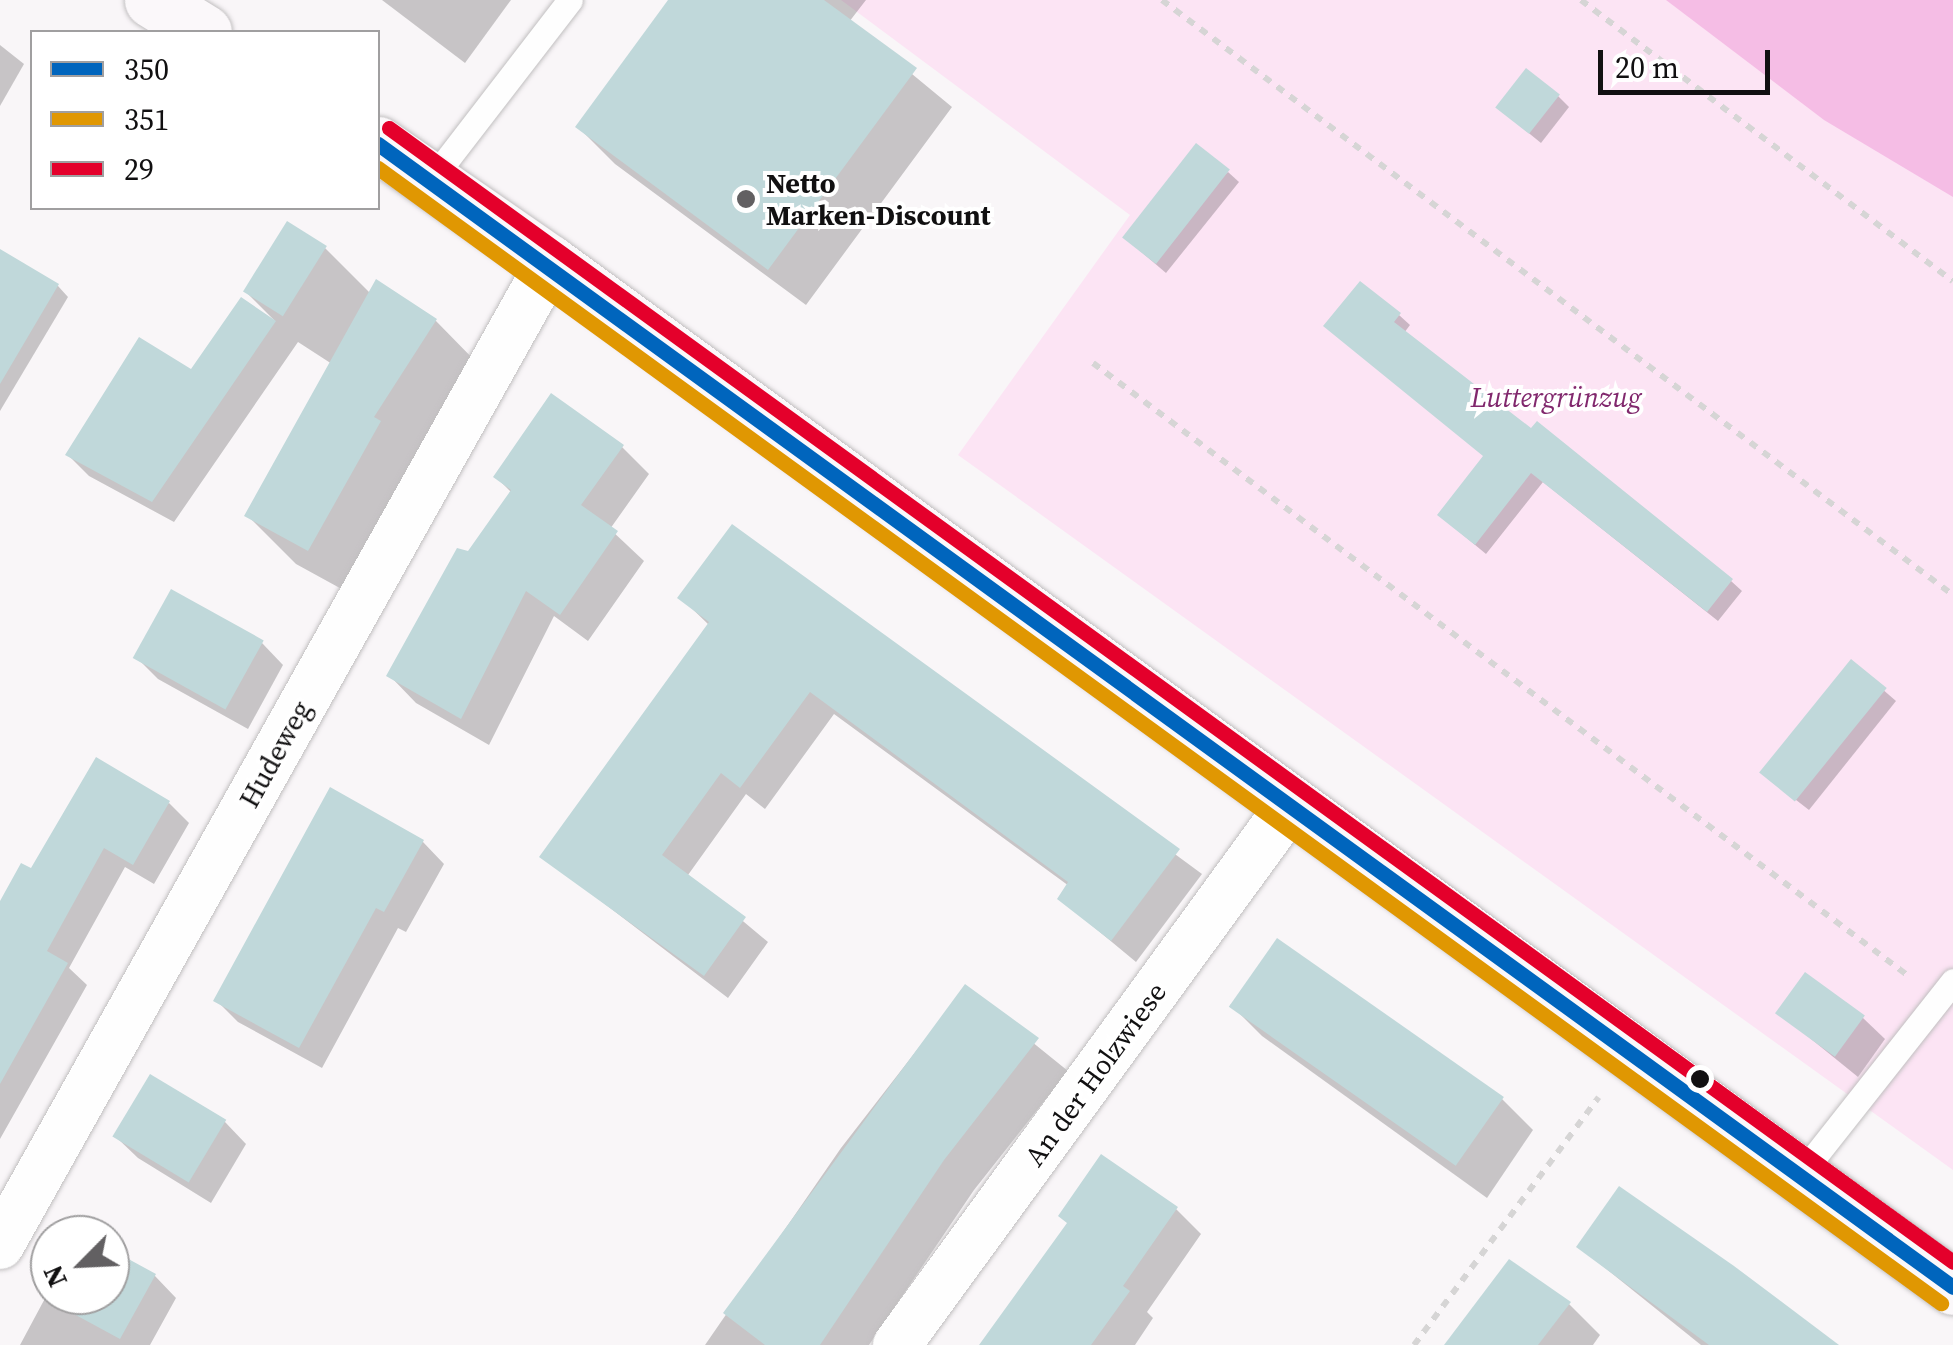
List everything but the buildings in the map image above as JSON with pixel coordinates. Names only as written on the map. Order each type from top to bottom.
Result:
[{"type":"main road","points":[[152,0],[201,30]]},
{"type":"main road","points":[[380,145],[550,263],[1953,1286]]},
{"type":"street","name":"Hudeweg","points":[[0,1245],[550,263]]},
{"type":"street","name":"An der Holzwiese","points":[[897,1345],[1292,803]]},
{"type":"lane","points":[[432,179],[570,0]]},
{"type":"lane","points":[[1800,1175],[1946,990]]},
{"type":"path","points":[[1162,0],[1953,595]]},
{"type":"path","points":[[1582,0],[1953,280]]},
{"type":"path","points":[[1093,363],[1946,990]]},
{"type":"path","points":[[1414,1345],[1632,1052]]},
{"type":"green space","name":"Luttergrünzug","points":[[841,0],[1953,0],[1953,1170],[958,455],[1130,215]]},
{"type":"shaded area","points":[[1666,0],[1953,0],[1953,197],[1824,120]]},
{"type":"transit line","name":"29","points":[[389,128],[1953,1262]]},
{"type":"transit line","name":"350","points":[[380,145],[1953,1287]]},
{"type":"transit line","name":"351","points":[[380,169],[1941,1303]]},
{"type":"place","name":"Netto Marken-Discount","points":[[746,199]]}]
